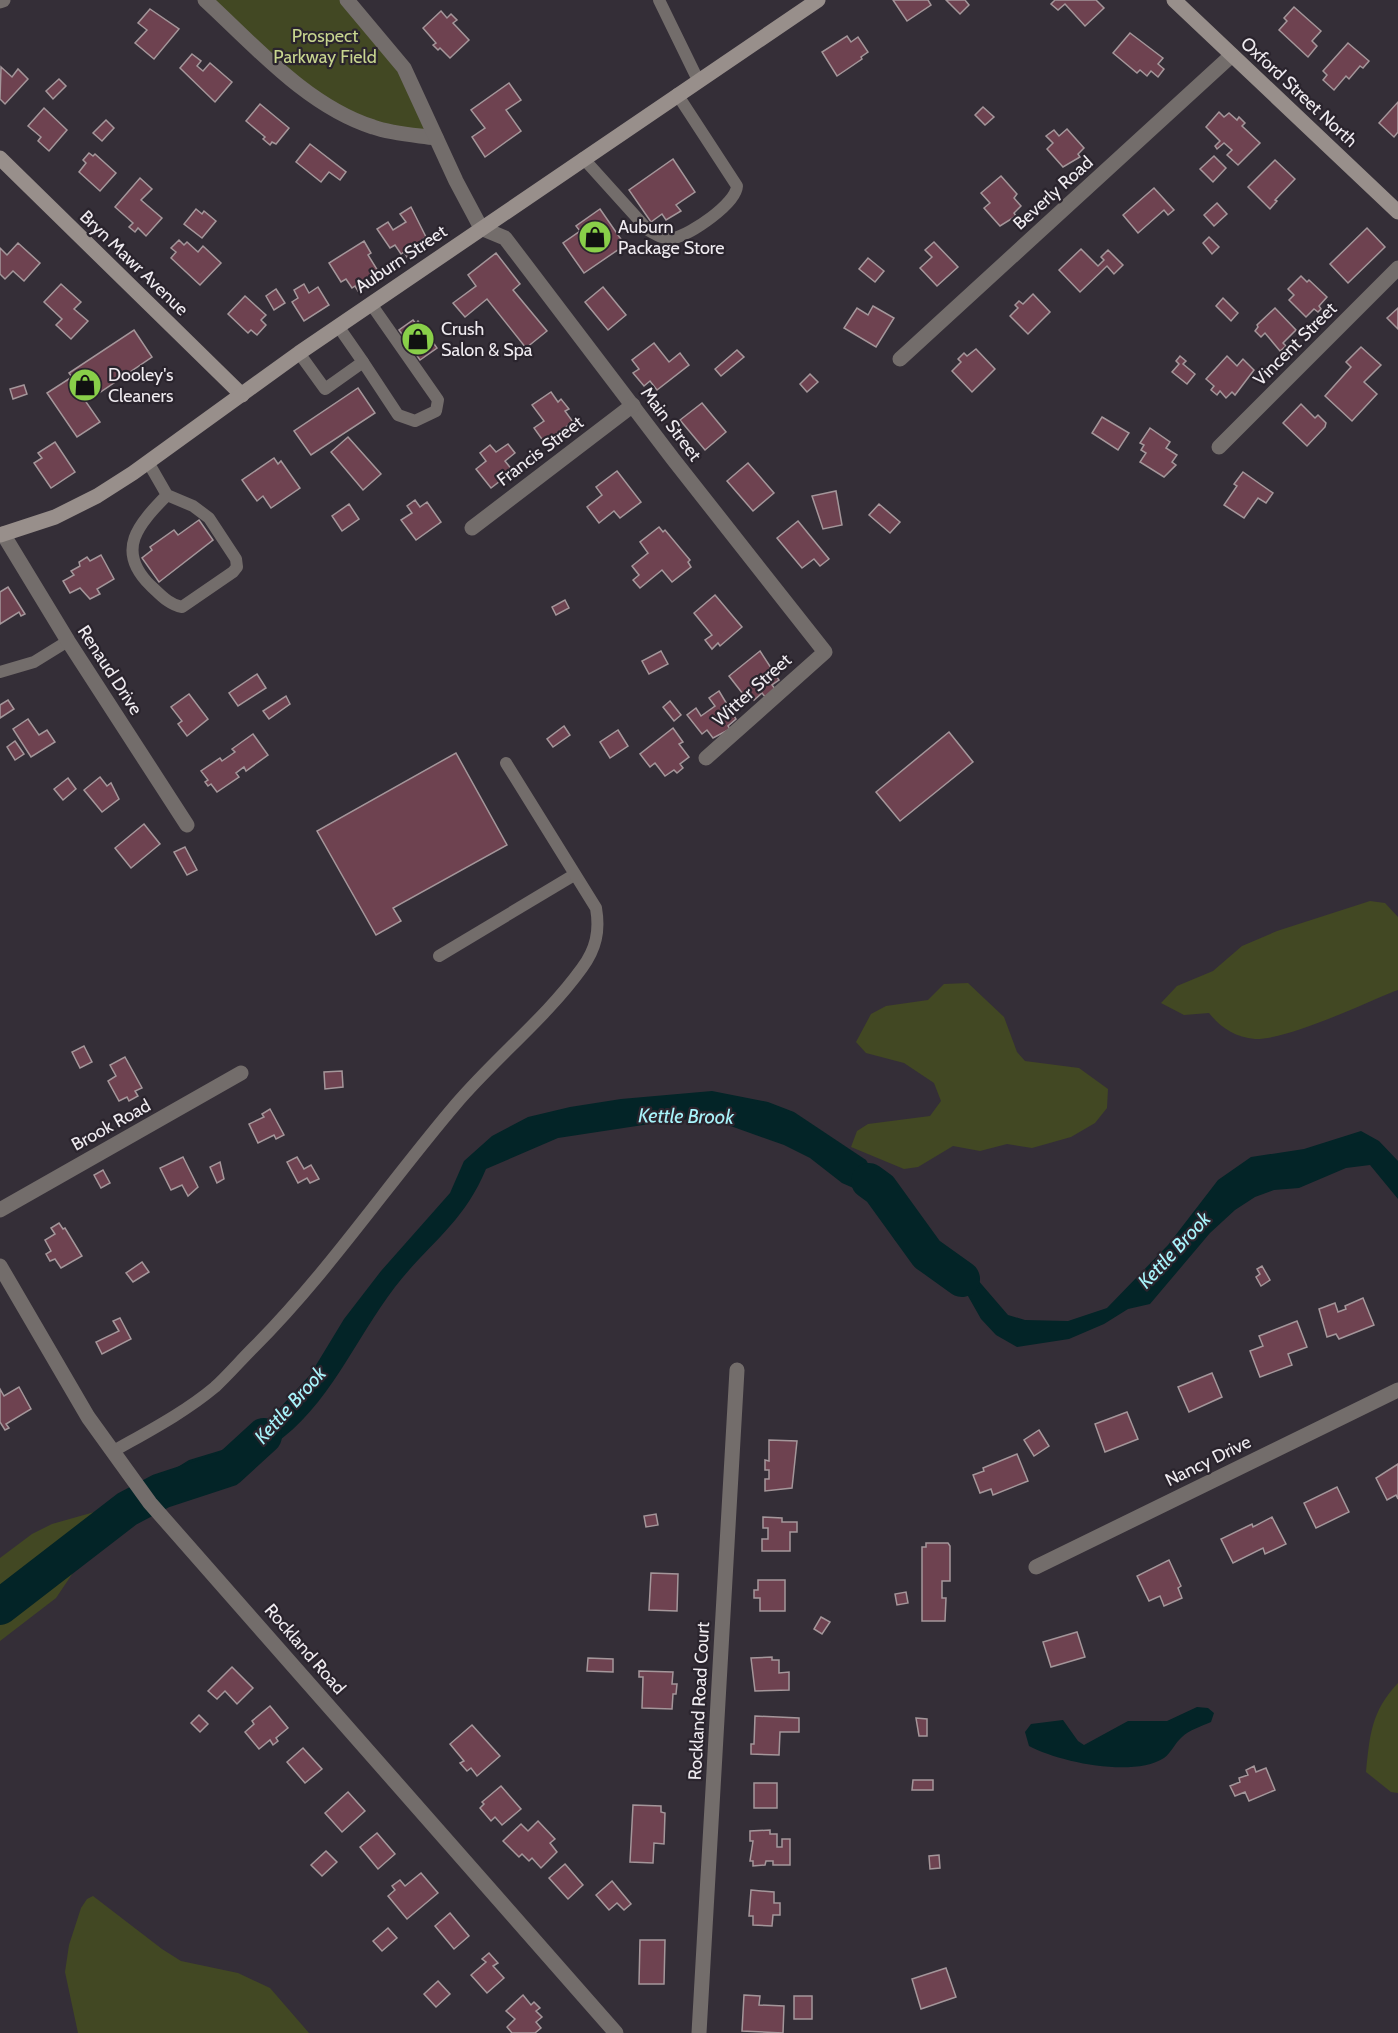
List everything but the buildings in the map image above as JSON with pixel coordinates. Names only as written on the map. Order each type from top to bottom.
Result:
[{"type":"main road","name":"Auburn Street","points":[[1,537],[79,506],[148,462],[338,326],[818,0]]},
{"type":"main road","name":"Oxford Street North","points":[[1174,0],[1398,212]]},
{"type":"main road","name":"Bryn Mawr Avenue","points":[[0,158],[242,395]]},
{"type":"street","points":[[205,0],[285,73],[325,102],[372,127],[436,138]]},
{"type":"street","points":[[347,0],[405,68],[436,138],[481,228]]},
{"type":"street","name":"Beverly Road","points":[[900,359],[1232,56]]},
{"type":"street","name":"Main Street","points":[[481,228],[505,238],[825,652]]},
{"type":"street","name":"Vincent Street","points":[[1219,447],[1398,268]]},
{"type":"street","name":"Francis Street","points":[[472,528],[633,405]]},
{"type":"street","name":"Renaud Drive","points":[[1,537],[187,825]]},
{"type":"street","name":"Witter Street","points":[[706,758],[825,652]]},
{"type":"street","name":"Brook Road","points":[[0,1210],[242,1073]]},
{"type":"street","name":"Rockland Road","points":[[0,1266],[88,1418],[150,1503],[616,2033]]},
{"type":"street","name":"Rockland Road Court","points":[[699,2033],[737,1370]]},
{"type":"street","name":"Nancy Drive","points":[[1036,1567],[1398,1390]]},
{"type":"lane","points":[[659,0],[698,80]]},
{"type":"lane","points":[[583,158],[648,230],[660,238],[672,239],[687,233],[728,205],[737,186],[677,94]]},
{"type":"lane","points":[[338,326],[398,415],[416,421],[436,411],[438,400],[371,304]]},
{"type":"lane","points":[[299,353],[325,389],[363,362]]},
{"type":"lane","points":[[148,462],[167,495],[193,506],[209,518],[236,559],[237,567],[233,572],[182,607],[167,600],[147,581],[137,567],[131,550],[132,541],[140,525],[167,495]]},
{"type":"lane","points":[[0,672],[34,662],[68,641]]},
{"type":"lane","points":[[112,1452],[169,1420],[215,1386],[276,1325],[331,1262],[457,1102],[583,968],[595,947],[599,925],[596,908],[506,763]]},
{"type":"lane","points":[[439,956],[574,875]]},
{"type":"green space","name":"Prospect Parkway Field","points":[[205,0],[344,0],[404,68],[436,138],[393,132],[325,102]]},
{"type":"green space","points":[[1370,901],[1385,903],[1398,917],[1398,990],[1305,1028],[1269,1038],[1255,1039],[1229,1031],[1209,1013],[1184,1015],[1161,1003],[1177,986],[1213,971],[1242,946],[1277,931]]},
{"type":"green space","points":[[968,983],[1004,1017],[1017,1052],[1025,1061],[1079,1068],[1108,1089],[1107,1108],[1095,1123],[1071,1137],[1032,1148],[1007,1144],[980,1151],[953,1146],[918,1167],[904,1169],[851,1147],[857,1131],[868,1124],[930,1116],[941,1101],[934,1083],[904,1063],[866,1053],[856,1042],[871,1014],[886,1006],[928,1000],[944,984]]},
{"type":"green space","points":[[105,1509],[117,1525],[101,1533],[95,1540],[56,1598],[0,1641],[0,1558],[32,1534],[52,1524]]},
{"type":"green space","points":[[1398,1683],[1398,1793],[1391,1792],[1366,1772],[1373,1724],[1382,1704]]},
{"type":"green space","points":[[93,1896],[181,1961],[238,1973],[270,1988],[309,2033],[78,2033],[65,1972],[69,1945],[81,1908],[87,1899]]},
{"type":"water","name":"Kettle Brook","points":[[712,1091],[768,1102],[794,1112],[866,1160],[916,1245],[977,1279],[1008,1315],[1025,1320],[1068,1321],[1107,1308],[1168,1245],[1218,1180],[1251,1157],[1304,1149],[1361,1131],[1379,1141],[1398,1161],[1398,1199],[1370,1165],[1346,1168],[1299,1188],[1274,1190],[1255,1197],[1235,1210],[1210,1233],[1150,1304],[1128,1309],[1104,1324],[1069,1339],[1017,1347],[996,1335],[981,1319],[960,1282],[937,1275],[908,1255],[895,1240],[867,1194],[842,1183],[810,1158],[784,1145],[711,1119],[676,1120],[558,1138],[486,1169],[477,1188],[456,1219],[395,1287],[326,1392],[293,1429],[273,1445],[248,1459],[162,1492],[117,1525],[105,1509],[123,1501],[189,1460],[222,1450],[256,1434],[310,1375],[344,1319],[381,1271],[450,1193],[464,1161],[492,1136],[528,1117],[570,1107],[621,1099]]},
{"type":"water","points":[[1197,1707],[1208,1708],[1214,1713],[1211,1722],[1185,1735],[1164,1758],[1151,1764],[1134,1767],[1096,1766],[1042,1752],[1029,1746],[1025,1732],[1031,1724],[1063,1720],[1078,1741],[1084,1745],[1128,1721],[1167,1721]]},
{"type":"waterway","name":"Kettle Brook","points":[[869,1181],[880,1189],[927,1254],[962,1279]]},
{"type":"waterway","name":"Kettle Brook","points":[[0,1607],[127,1509],[161,1491],[228,1469],[264,1436]]},
{"type":"place","name":"Auburn Package Store","points":[[595,237]]},
{"type":"place","name":"Crush Salon & Spa","points":[[418,339]]},
{"type":"place","name":"Dooley's Cleaners","points":[[85,385]]}]
